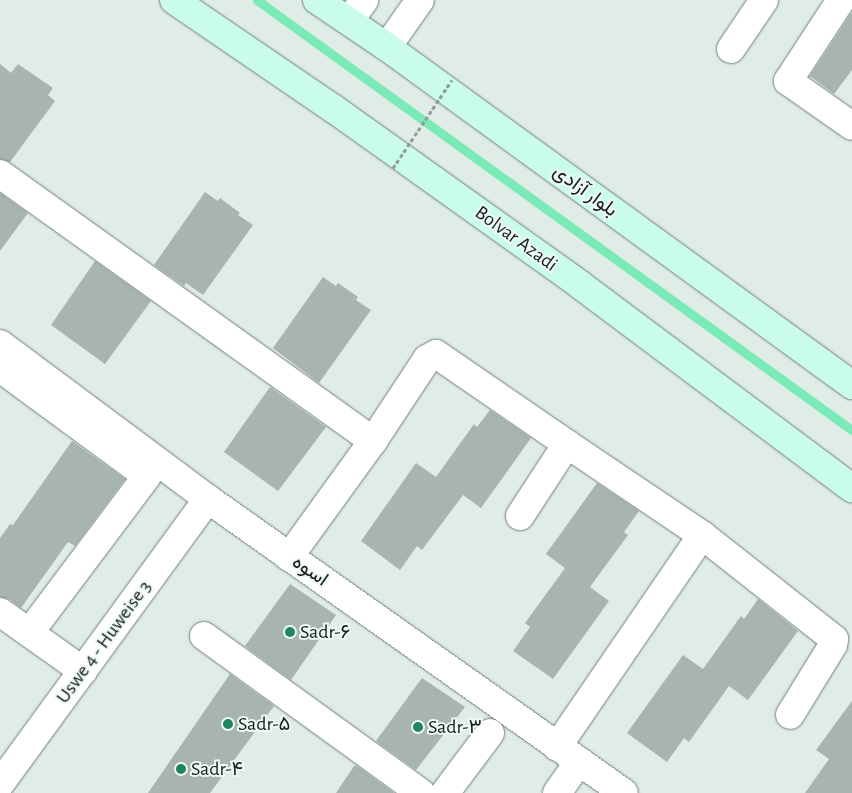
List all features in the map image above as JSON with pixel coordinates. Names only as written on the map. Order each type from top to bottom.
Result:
[{"type":"main road","name":"Bolvar Azadi","points":[[174,0],[334,108],[571,278],[852,488]]},
{"type":"main road","name":"بلوار آزادی","points":[[317,0],[357,10],[387,47],[852,385]]},
{"type":"street","points":[[387,47],[420,0]]},
{"type":"street","points":[[731,48],[764,0]]},
{"type":"street","points":[[841,0],[788,81],[852,126]]},
{"type":"street","points":[[0,174],[373,441]]},
{"type":"street","name":"اسوه","points":[[0,344],[208,499],[624,793]]},
{"type":"street","points":[[289,557],[373,441],[427,359],[436,354],[702,535],[834,639],[834,645],[790,715]]},
{"type":"street","points":[[0,368],[147,476],[29,632]]},
{"type":"street","points":[[520,516],[567,444]]},
{"type":"street","name":"Uswe 4 - Huweise 3","points":[[0,784],[208,499]]},
{"type":"street","points":[[556,793],[568,754],[702,535]]},
{"type":"street","points":[[0,612],[83,671]]},
{"type":"street","points":[[204,636],[421,793]]},
{"type":"street","points":[[445,793],[490,733]]},
{"type":"path","points":[[393,168],[452,80]]},
{"type":"building","points":[[852,12],[852,70],[834,94],[810,76]]},
{"type":"building","points":[[0,64],[11,73],[18,64],[53,88],[48,95],[55,101],[10,162],[0,159]]},
{"type":"building","points":[[205,192],[218,201],[220,198],[240,213],[238,215],[253,225],[203,295],[186,283],[184,286],[154,265]]},
{"type":"building","points":[[0,193],[28,213],[0,251]]},
{"type":"building","points":[[95,261],[151,301],[105,364],[51,325]]},
{"type":"building","points":[[323,277],[336,286],[338,283],[358,297],[356,300],[371,310],[319,383],[273,348]]},
{"type":"building","points":[[270,387],[326,427],[278,491],[224,452]]},
{"type":"building","points":[[490,410],[531,438],[481,508],[463,495],[422,550],[417,546],[400,570],[361,541],[416,463],[436,477],[474,424],[477,427]]},
{"type":"building","points":[[72,441],[125,479],[75,546],[68,542],[21,608],[9,599],[0,597],[0,538],[10,524],[13,525]]},
{"type":"building","points":[[597,483],[639,511],[624,532],[628,535],[590,587],[609,601],[553,679],[513,651],[530,627],[525,623],[565,568],[546,554]]},
{"type":"building","name":"Sadr-۶","points":[[290,584],[336,615],[291,680],[245,646]]},
{"type":"building","points":[[758,599],[798,631],[748,700],[729,686],[689,742],[684,738],[667,762],[627,733],[683,655],[703,669],[741,616],[744,619]]},
{"type":"building","name":"Sadr-۵","points":[[230,674],[274,706],[210,793],[148,793]]},
{"type":"building","name":"Sadr-۳","points":[[422,678],[465,707],[416,770],[376,741]]},
{"type":"building","points":[[852,701],[852,793],[805,793],[829,759],[816,750]]},
{"type":"building","points":[[354,766],[357,766],[394,793],[336,793]]},
{"type":"waterway","points":[[257,0],[852,430]]},
{"type":"place","name":"Sadr-۶","points":[[290,632]]},
{"type":"place","name":"Sadr-۵","points":[[228,724]]},
{"type":"place","name":"Sadr-۳","points":[[418,727]]},
{"type":"place","name":"Sadr-۴","points":[[181,769]]}]
